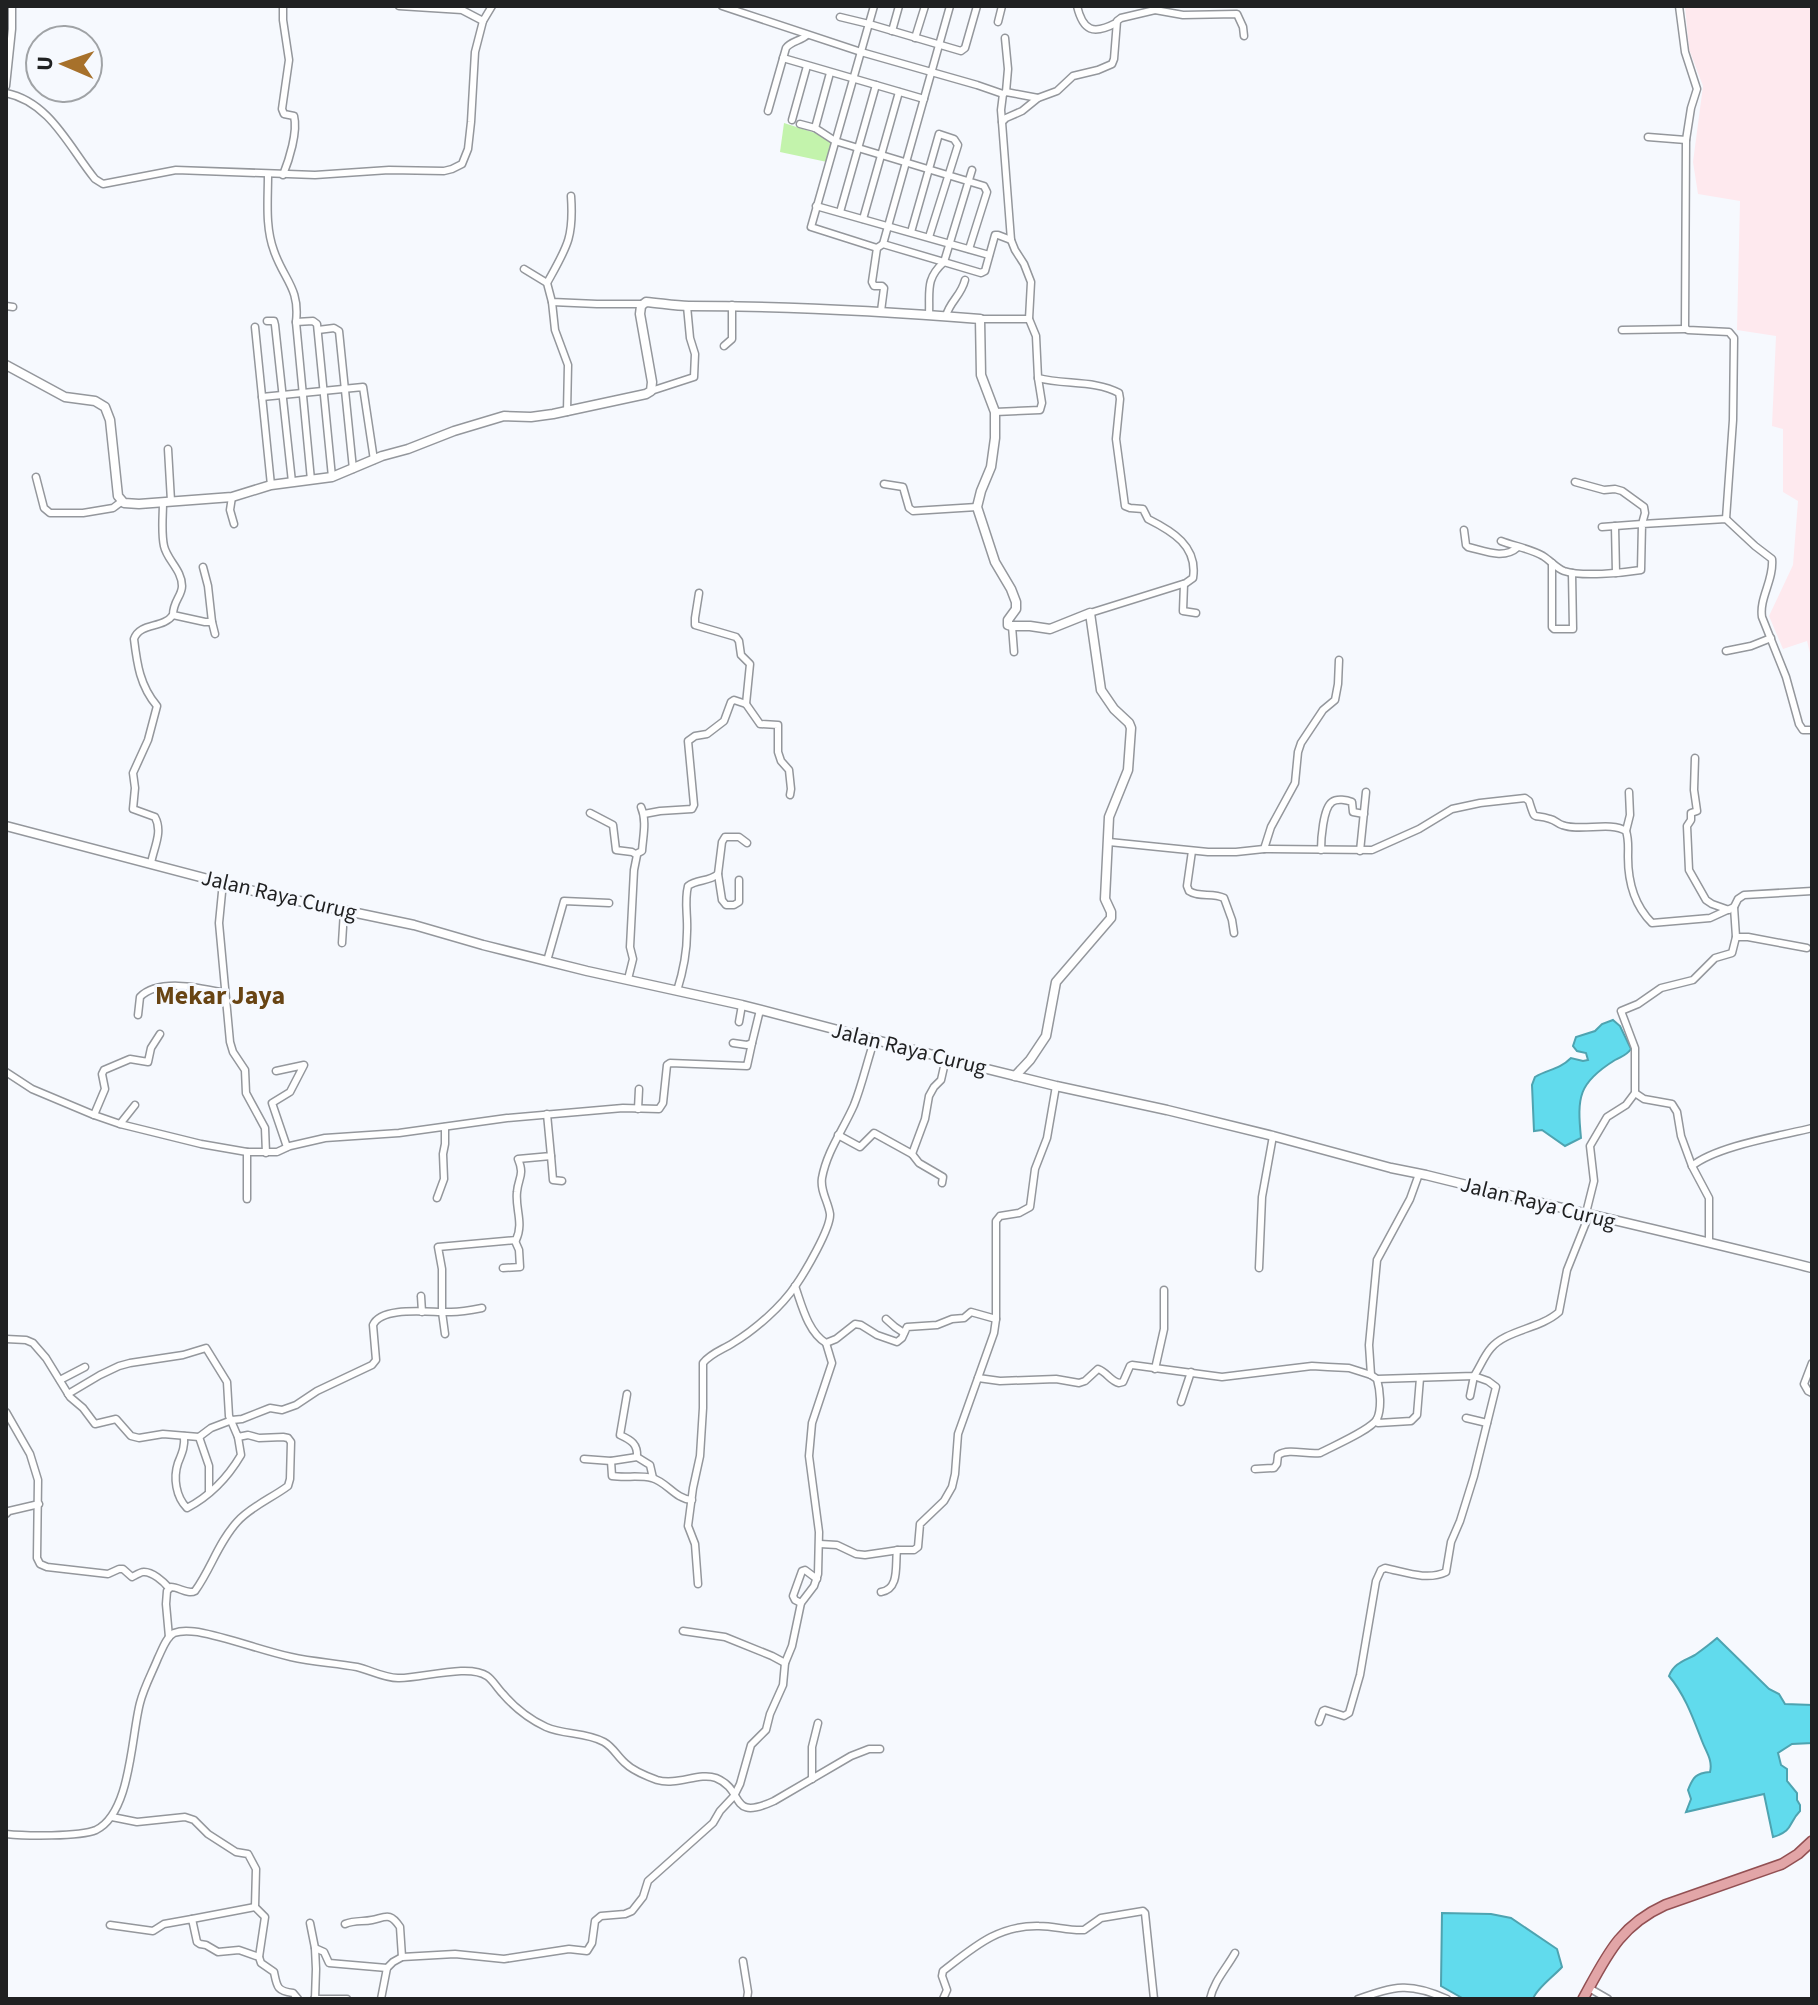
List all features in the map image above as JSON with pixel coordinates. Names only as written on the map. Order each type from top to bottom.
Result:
[{"type":"main road","points":[[1583,1999],[1617,1939],[1648,1913],[1782,1864],[1812,1841]]},
{"type":"street","points":[[6,86],[12,6]]},
{"type":"street","points":[[283,6],[289,60],[282,109],[284,114],[294,116],[296,123],[283,175]]},
{"type":"street","points":[[399,6],[462,10],[483,21]]},
{"type":"street","points":[[6,93],[23,97],[44,112],[100,183],[176,170],[268,175],[444,171],[462,164],[468,149],[473,67],[483,21],[492,6]]},
{"type":"street","points":[[722,6],[861,52],[1004,93],[1038,98]]},
{"type":"street","points":[[874,6],[811,228],[981,273],[985,271],[996,235],[1011,240]]},
{"type":"street","points":[[892,31],[899,6]]},
{"type":"street","points":[[915,38],[925,6]]},
{"type":"street","points":[[881,311],[884,287],[874,286],[872,282],[880,246],[907,164],[950,6]]},
{"type":"street","points":[[840,17],[960,52],[964,50],[977,6]]},
{"type":"street","points":[[998,22],[1002,6]]},
{"type":"street","points":[[1077,6],[1082,24],[1103,29],[1121,18],[1156,8],[1183,15],[1216,10],[1237,14],[1244,36]]},
{"type":"street","points":[[1679,6],[1685,52],[1697,87],[1686,140],[1686,329]]},
{"type":"street","points":[[1002,122],[1038,98],[1057,91],[1073,76],[1112,64],[1116,23]]},
{"type":"street","points":[[768,111],[788,46],[807,35]]},
{"type":"street","points":[[995,412],[1038,411],[1042,408],[1036,336],[1029,319],[1031,282],[1011,240],[1001,110],[1008,69],[1005,38]]},
{"type":"street","points":[[783,58],[924,99]]},
{"type":"street","points":[[792,120],[807,66]]},
{"type":"street","points":[[815,128],[830,73]]},
{"type":"street","points":[[840,212],[876,85]]},
{"type":"street","points":[[863,219],[899,92]]},
{"type":"street","points":[[800,124],[815,128],[835,141],[982,185],[987,192],[969,249]]},
{"type":"street","points":[[911,232],[939,134],[958,142],[929,237]]},
{"type":"street","points":[[1648,137],[1686,140]]},
{"type":"street","points":[[929,315],[931,278],[944,262],[972,170]]},
{"type":"street","points":[[268,175],[271,242],[295,292],[298,309],[296,322],[311,480]]},
{"type":"street","points":[[567,412],[568,365],[555,330],[547,283],[571,234],[571,196]]},
{"type":"street","points":[[816,206],[989,255]]},
{"type":"street","points":[[524,269],[547,283]]},
{"type":"street","points":[[946,316],[949,305],[960,295],[965,280]]},
{"type":"street","points":[[552,302],[649,302],[1029,319]]},
{"type":"street","points":[[642,304],[641,323],[651,391]]},
{"type":"street","points":[[724,346],[732,339],[732,305]]},
{"type":"street","points":[[36,477],[44,508],[50,513],[83,513],[113,508],[121,502],[139,504],[232,497],[271,485],[332,477],[454,431],[504,416],[567,412],[642,395],[694,377],[696,358],[690,338],[687,306]]},
{"type":"street","points":[[980,319],[981,375],[995,412],[995,438],[993,456],[977,507],[995,562],[1015,599],[1016,609],[1008,623],[1012,626],[1014,652]]},
{"type":"street","points":[[267,321],[274,321],[275,325],[292,482]]},
{"type":"street","points":[[296,322],[315,321],[318,330],[332,477]]},
{"type":"street","points":[[255,327],[271,485]]},
{"type":"street","points":[[318,330],[336,328],[339,331],[353,469]]},
{"type":"street","points":[[1622,330],[1729,332],[1734,338],[1733,420],[1726,519]]},
{"type":"street","points":[[6,365],[65,397],[95,401],[105,407],[110,420],[116,491],[121,502]]},
{"type":"street","points":[[1012,626],[1050,629],[1090,613],[1184,584],[1194,573],[1185,543],[1148,519],[1143,509],[1127,508],[1124,503],[1116,432],[1119,393],[1038,378]]},
{"type":"street","points":[[262,397],[364,387],[374,460]]},
{"type":"street","points":[[151,863],[159,826],[154,816],[133,810],[133,777],[157,706],[143,684],[134,636],[139,630],[168,621],[173,615],[182,584],[164,546],[168,449]]},
{"type":"street","points":[[1501,541],[1541,555],[1560,569],[1572,573],[1640,570],[1644,507],[1615,489],[1600,489],[1575,482]]},
{"type":"street","points":[[884,484],[903,487],[909,508],[913,511],[977,507]]},
{"type":"street","points":[[232,497],[230,510],[234,524]]},
{"type":"street","points":[[1602,527],[1726,519],[1772,559],[1773,569],[1761,612],[1786,677],[1799,724],[1803,730],[1812,730]]},
{"type":"street","points":[[1615,526],[1616,573]]},
{"type":"street","points":[[1464,530],[1468,547],[1508,554],[1518,547]]},
{"type":"street","points":[[1552,563],[1554,629],[1573,629],[1572,573]]},
{"type":"street","points":[[203,567],[215,634]]},
{"type":"street","points":[[1184,584],[1183,611],[1196,613]]},
{"type":"street","points":[[699,593],[695,625],[736,637],[741,655],[750,664],[746,704]]},
{"type":"street","points":[[1015,1076],[1046,1036],[1056,982],[1111,918],[1105,899],[1110,814],[1128,770],[1131,728],[1102,695],[1090,613]]},
{"type":"street","points":[[173,615],[212,622]]},
{"type":"street","points":[[1726,651],[1743,649],[1771,638]]},
{"type":"street","points":[[1264,849],[1271,827],[1295,783],[1301,743],[1323,710],[1335,700],[1339,660]]},
{"type":"street","points":[[590,813],[613,825],[616,850],[636,854],[642,850],[642,811],[692,809],[688,741],[707,734],[724,721],[733,700],[746,704],[760,724],[778,725],[778,752],[789,770],[790,795]]},
{"type":"street","points":[[1695,758],[1697,811],[1691,813],[1687,826],[1688,867],[1706,900],[1731,908]]},
{"type":"street","points":[[1360,851],[1366,792]]},
{"type":"street","points":[[1629,792],[1630,815],[1626,831],[1630,886],[1636,904],[1649,922],[1657,924],[1710,918],[1731,908],[1744,895],[1812,891]]},
{"type":"street","points":[[1109,842],[1192,851],[1360,851],[1381,847],[1452,809],[1514,799],[1528,799],[1535,817],[1565,826],[1618,827],[1626,831]]},
{"type":"street","points":[[1321,850],[1321,832],[1330,803],[1349,800],[1353,812],[1364,814]]},
{"type":"street","name":"Jalan Raya Curug","points":[[6,826],[261,893],[414,925],[547,961],[742,1005],[1015,1076],[1167,1110],[1549,1207],[1812,1268]]},
{"type":"street","points":[[739,880],[739,902],[726,905],[722,900],[718,874],[724,838],[739,837],[747,843]]},
{"type":"street","points":[[1192,851],[1189,891],[1192,894],[1222,896],[1234,933]]},
{"type":"street","points":[[628,979],[633,959],[630,947],[636,854]]},
{"type":"street","points":[[677,991],[687,941],[687,888],[692,883],[711,879],[718,874]]},
{"type":"street","points":[[223,882],[219,923],[231,1047],[244,1068],[244,1086],[265,1128],[266,1153]]},
{"type":"street","points":[[547,961],[564,901],[609,903]]},
{"type":"street","points":[[1470,1396],[1474,1376],[1491,1348],[1500,1340],[1548,1321],[1559,1312],[1567,1270],[1588,1214],[1594,1181],[1590,1146],[1607,1117],[1626,1105],[1635,1093],[1635,1048],[1621,1011],[1638,1004],[1661,988],[1693,980],[1715,958],[1732,953],[1736,937],[1731,908]]},
{"type":"street","points":[[342,943],[344,911]]},
{"type":"street","points":[[1736,937],[1807,948]]},
{"type":"street","points":[[138,1015],[140,997],[148,990],[185,986],[225,993]]},
{"type":"street","points":[[739,1022],[742,1005]]},
{"type":"street","points":[[6,1072],[32,1089],[120,1124],[201,1144],[266,1153],[325,1138],[399,1133],[547,1114],[623,1108],[653,1110],[662,1107],[667,1065],[670,1063],[748,1066],[760,1010]]},
{"type":"street","points":[[94,1115],[105,1089],[104,1070],[130,1059],[148,1062],[151,1048],[160,1034]]},
{"type":"street","points":[[698,1584],[695,1544],[688,1526],[700,1456],[703,1363],[766,1318],[795,1286],[828,1227],[830,1213],[822,1179],[827,1160],[853,1108],[874,1041]]},
{"type":"street","points":[[733,1043],[752,1043]]},
{"type":"street","points":[[912,1154],[924,1123],[929,1096],[941,1080],[946,1058]]},
{"type":"street","points":[[255,1107],[272,1103],[290,1092],[304,1065],[276,1071]]},
{"type":"street","points":[[820,1544],[837,1545],[865,1555],[913,1550],[917,1548],[920,1524],[944,1501],[952,1487],[958,1434],[990,1346],[996,1319],[996,1221],[1000,1216],[1019,1213],[1030,1207],[1035,1169],[1047,1138],[1056,1086]]},
{"type":"street","points":[[638,1109],[639,1089]]},
{"type":"street","points":[[1635,1093],[1644,1099],[1672,1104],[1677,1112],[1683,1144],[1708,1195],[1709,1242]]},
{"type":"street","points":[[272,1103],[287,1147]]},
{"type":"street","points":[[120,1124],[135,1105]]},
{"type":"street","points":[[547,1114],[552,1178],[562,1181]]},
{"type":"street","points":[[437,1198],[444,1179],[445,1127]]},
{"type":"street","points":[[1692,1166],[1705,1157],[1726,1150],[1812,1128]]},
{"type":"street","points":[[838,1135],[860,1147],[874,1133],[912,1154],[919,1163],[943,1177],[942,1183]]},
{"type":"street","points":[[1259,1268],[1262,1197],[1273,1136]]},
{"type":"street","points":[[247,1152],[247,1199]]},
{"type":"street","points":[[445,1334],[439,1246],[515,1241],[519,1236],[517,1193],[522,1172],[518,1159],[551,1156]]},
{"type":"street","points":[[1419,1174],[1410,1199],[1377,1260],[1369,1345],[1374,1377],[1380,1389],[1378,1423],[1415,1419],[1420,1378]]},
{"type":"street","points":[[503,1268],[520,1267],[515,1241]]},
{"type":"street","points":[[381,1999],[387,1968],[402,1957],[455,1954],[504,1959],[569,1949],[587,1951],[592,1943],[595,1921],[601,1916],[632,1911],[643,1897],[648,1881],[708,1828],[734,1796],[743,1777],[750,1748],[766,1730],[783,1685],[785,1663],[801,1603],[817,1579],[820,1544],[809,1456],[812,1423],[832,1363],[826,1343],[809,1322],[795,1286]]},
{"type":"street","points":[[1155,1369],[1164,1329],[1164,1290]]},
{"type":"street","points":[[421,1296],[422,1312]]},
{"type":"street","points":[[6,1339],[33,1343],[68,1394],[96,1425],[116,1419],[131,1436],[139,1438],[163,1434],[199,1437],[211,1428],[230,1421],[270,1408],[282,1410],[296,1405],[317,1391],[372,1365],[376,1360],[375,1320],[393,1313],[465,1312],[482,1308]]},
{"type":"street","points":[[826,1343],[855,1324],[897,1342],[907,1327],[937,1325],[964,1318],[971,1312],[996,1319]]},
{"type":"street","points":[[886,1319],[904,1333]]},
{"type":"street","points":[[68,1394],[119,1366],[206,1348],[227,1380],[230,1421],[242,1453],[227,1477],[188,1508],[177,1492],[176,1473],[185,1445],[184,1436]]},
{"type":"street","points":[[1812,1363],[1804,1384],[1812,1393]]},
{"type":"street","points":[[978,1378],[1000,1381],[1056,1379],[1079,1383],[1099,1369],[1119,1383],[1123,1382],[1130,1366],[1222,1377],[1320,1366],[1349,1368],[1374,1377],[1474,1376],[1496,1387],[1474,1476],[1451,1542],[1446,1572],[1426,1576],[1385,1568],[1381,1570],[1376,1581],[1359,1681],[1349,1713],[1344,1716],[1325,1710],[1319,1722]]},
{"type":"street","points":[[60,1380],[85,1367]]},
{"type":"street","points":[[1181,1402],[1191,1372]]},
{"type":"street","points":[[627,1394],[620,1435],[634,1443],[637,1457]]},
{"type":"street","points":[[6,1412],[30,1454],[38,1480],[37,1558],[43,1566],[108,1574],[123,1569],[132,1577],[144,1572],[163,1581],[169,1588]]},
{"type":"street","points":[[1466,1418],[1487,1423]]},
{"type":"street","points":[[1255,1469],[1274,1468],[1282,1452],[1320,1453],[1377,1419]]},
{"type":"street","points":[[199,1437],[209,1466],[209,1492]]},
{"type":"street","points":[[169,1588],[190,1593],[195,1591],[217,1549],[237,1521],[289,1484],[293,1448],[290,1440],[283,1437],[238,1437]]},
{"type":"street","points":[[584,1459],[611,1461],[637,1457],[650,1465],[653,1478]]},
{"type":"street","points":[[611,1461],[612,1476],[653,1478],[681,1498],[692,1500]]},
{"type":"street","points":[[6,1514],[39,1504]]},
{"type":"street","points":[[881,1592],[890,1590],[893,1585],[897,1550]]},
{"type":"street","points":[[801,1603],[793,1596],[802,1571],[817,1579]]},
{"type":"street","points":[[6,1834],[83,1833],[98,1829],[112,1817],[128,1769],[141,1700],[169,1637],[166,1604],[169,1588]]},
{"type":"street","points":[[169,1637],[180,1631],[198,1632],[292,1658],[356,1667],[392,1678],[479,1672],[490,1678],[508,1700],[534,1721],[549,1728],[598,1739],[607,1744],[625,1764],[664,1781],[713,1777],[729,1787],[744,1807],[755,1809],[851,1756],[869,1749],[880,1749]]},
{"type":"street","points":[[683,1631],[725,1637],[785,1663]]},
{"type":"street","points":[[812,1779],[812,1747],[818,1723]]},
{"type":"street","points":[[112,1817],[137,1822],[185,1817],[194,1820],[208,1834],[236,1852],[248,1854],[256,1869],[255,1907],[265,1917],[259,1957],[261,1963],[274,1972],[280,1990],[293,1993],[298,1999]]},
{"type":"street","points":[[110,1925],[153,1931],[164,1924],[255,1907]]},
{"type":"street","points":[[943,1999],[947,1990],[943,1971],[995,1934],[1013,1928],[1036,1926],[1084,1930],[1101,1918],[1141,1911],[1145,1913],[1154,1999]]},
{"type":"street","points":[[345,1924],[391,1917],[400,1927],[402,1957]]},
{"type":"street","points":[[192,1919],[197,1942],[201,1945],[218,1952],[239,1950],[259,1957]]},
{"type":"street","points":[[310,1923],[315,1948],[315,1999],[347,1999]]},
{"type":"street","points":[[315,1948],[324,1952],[328,1962],[334,1965],[387,1968]]},
{"type":"street","points":[[1210,1999],[1214,1984],[1235,1953]]},
{"type":"street","points":[[743,1961],[747,1999]]},
{"type":"street","points":[[1358,1999],[1396,1987],[1417,1988],[1447,1999]]},
{"type":"street","points":[[1589,1988],[1608,1999]]},
{"type":"shaded area","points":[[1685,6],[1812,6],[1812,661],[1807,641],[1783,649],[1769,616],[1793,565],[1798,501],[1783,492],[1783,429],[1772,426],[1776,336],[1737,330],[1740,201],[1698,194],[1693,162],[1703,86],[1689,49]]},
{"type":"green space","points":[[784,123],[834,139],[827,162],[780,152]]},
{"type":"water","points":[[1613,1020],[1620,1026],[1631,1049],[1603,1068],[1587,1084],[1580,1101],[1581,1138],[1565,1146],[1542,1130],[1534,1131],[1532,1085],[1535,1077],[1571,1058],[1588,1060],[1586,1053],[1577,1051],[1573,1046],[1576,1037],[1595,1031]]},
{"type":"water","points":[[1717,1638],[1769,1689],[1779,1694],[1785,1704],[1812,1705],[1812,1743],[1792,1744],[1778,1753],[1781,1765],[1787,1769],[1787,1781],[1797,1793],[1800,1805],[1800,1811],[1788,1829],[1780,1835],[1773,1837],[1764,1794],[1686,1812],[1692,1782],[1696,1776],[1710,1772],[1711,1764],[1688,1707],[1669,1676],[1677,1665]]},
{"type":"water","points":[[1442,1913],[1491,1914],[1511,1918],[1557,1949],[1562,1967],[1533,1999],[1464,1999],[1441,1986]]},
{"type":"district","name":"Mekar Jaya","points":[[220,995]]}]
